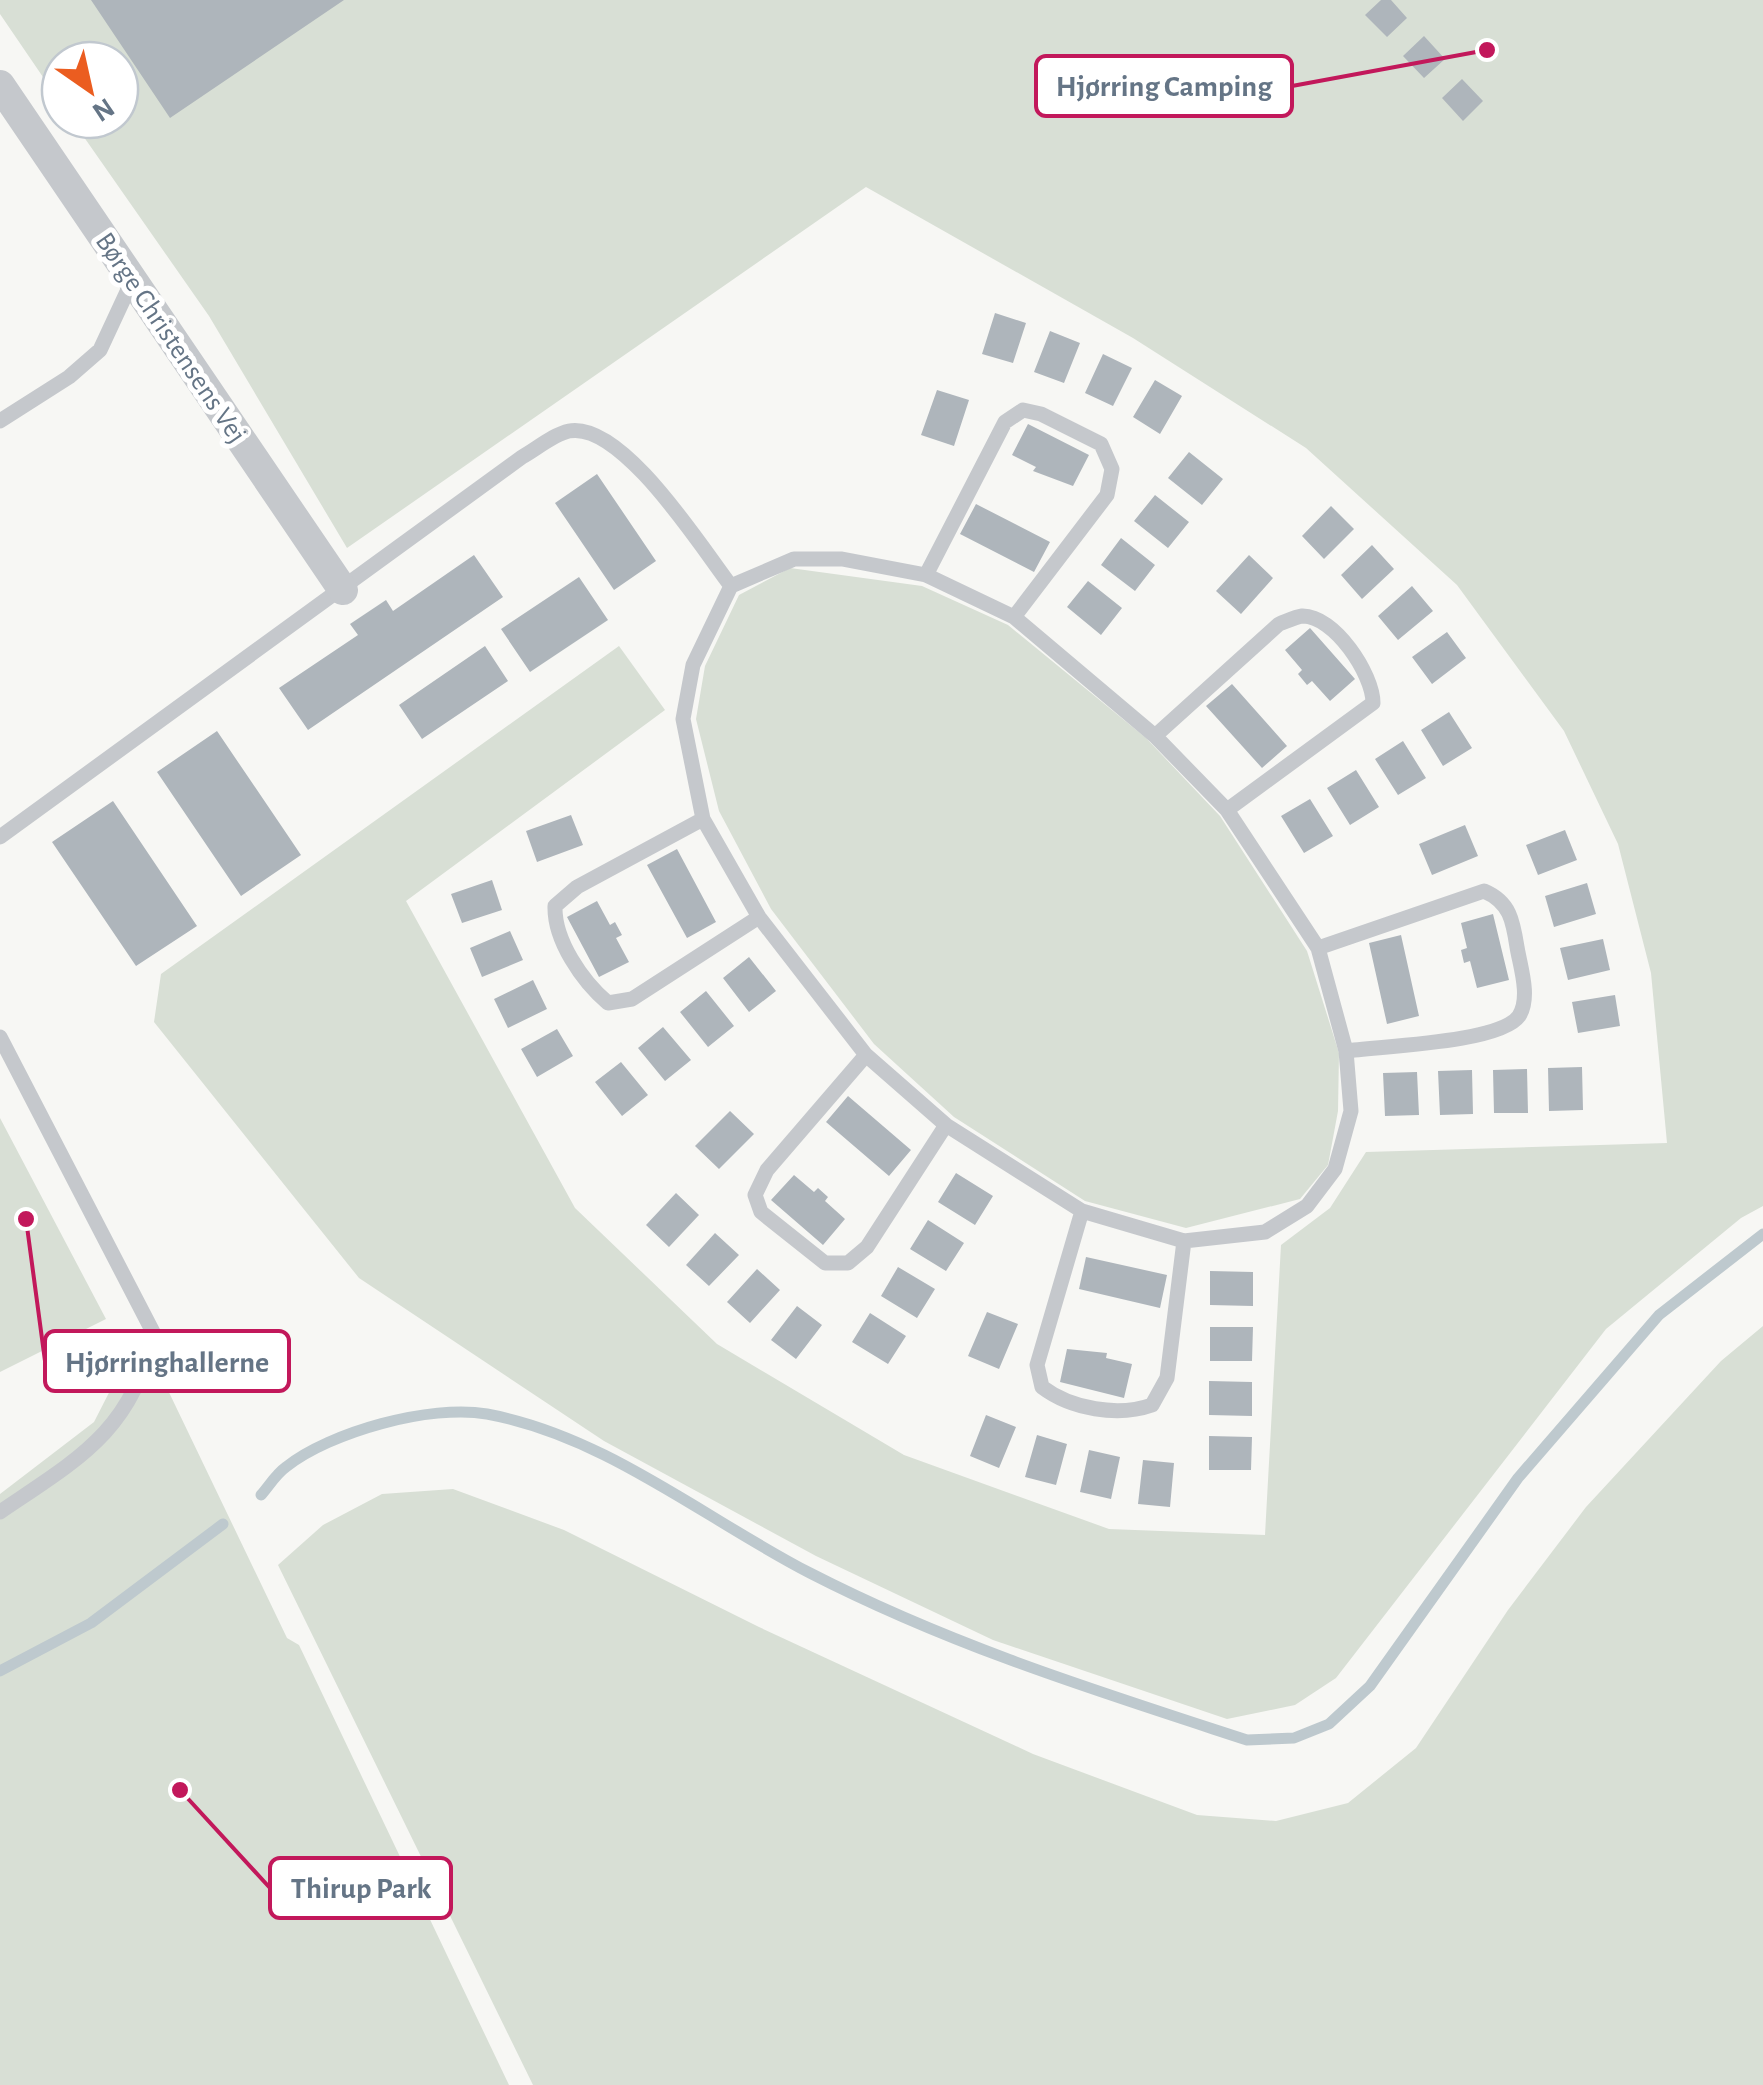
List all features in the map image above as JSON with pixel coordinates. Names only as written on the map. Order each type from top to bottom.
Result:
[{"type":"street","name":"Børge Christensens Vej","points":[[0,85],[343,590]]},
{"type":"lane","points":[[0,421],[70,377],[100,350],[132,279]]},
{"type":"lane","points":[[926,574],[1005,422],[1023,410],[1041,414],[1101,444],[1112,469],[1107,495],[1014,617]]},
{"type":"lane","points":[[0,837],[522,457],[570,431],[604,436],[635,463],[731,586]]},
{"type":"lane","points":[[794,559],[842,559],[926,574],[1014,617],[1155,736],[1227,810],[1318,948],[1346,1050],[1351,1111],[1335,1169],[1307,1206],[1264,1232],[1184,1241],[1082,1211],[946,1125],[866,1055],[759,917],[704,819],[683,719],[693,665],[731,586],[794,559]]},
{"type":"lane","points":[[1155,736],[1279,624],[1302,616],[1323,621],[1368,671],[1373,703],[1227,810]]},
{"type":"lane","points":[[704,819],[577,887],[555,906],[554,925],[590,988],[608,1002],[632,999],[759,917]]},
{"type":"lane","points":[[1318,948],[1484,892],[1499,898],[1513,918],[1525,994],[1519,1016],[1498,1032],[1346,1050]]},
{"type":"lane","points":[[0,1037],[78,1180],[154,1334],[138,1386],[110,1428],[79,1458],[0,1512]]},
{"type":"lane","points":[[866,1055],[767,1170],[755,1196],[761,1212],[825,1263],[848,1263],[867,1247],[946,1125]]},
{"type":"lane","points":[[1082,1211],[1038,1364],[1042,1388],[1060,1401],[1130,1413],[1152,1405],[1167,1378],[1184,1241]]},
{"type":"shaded area","points":[[0,0],[1763,0],[1763,1206],[1741,1218],[1606,1329],[1336,1678],[1295,1705],[1227,1719],[993,1640],[816,1556],[604,1441],[359,1278],[154,1022],[161,974],[619,646],[665,710],[406,901],[575,1208],[717,1344],[904,1455],[1109,1529],[1265,1535],[1281,1245],[1330,1208],[1366,1152],[1667,1143],[1651,973],[1618,844],[1564,731],[1457,585],[1306,448],[1133,338],[866,187],[347,548],[209,316],[86,140],[140,140],[140,40],[40,40],[40,73],[0,14]]},
{"type":"shaded area","points":[[790,568],[922,586],[1008,625],[1146,738],[1220,816],[1307,951],[1339,1053],[1338,1111],[1328,1165],[1300,1199],[1186,1228],[1085,1201],[954,1117],[874,1044],[771,909],[719,811],[696,719],[705,666],[739,595]]},
{"type":"shaded area","points":[[0,1118],[106,1319],[0,1372]]},
{"type":"shaded area","points":[[1763,1326],[1763,2085],[533,2085],[278,1565],[323,1525],[382,1494],[453,1489],[564,1530],[759,1627],[1033,1754],[1197,1815],[1276,1821],[1348,1803],[1416,1748],[1508,1610],[1586,1507],[1721,1361]]},
{"type":"shaded area","points":[[140,1332],[287,1638],[299,1645],[509,2085],[0,2085],[0,1494],[94,1422]]},
{"type":"building","points":[[91,0],[344,0],[170,118],[140,73],[140,40],[118,40]]},
{"type":"building","points":[[1381,0],[1391,0],[1407,18],[1387,37],[1365,15]]},
{"type":"building","points":[[1424,36],[1445,59],[1424,78],[1403,56]]},
{"type":"building","points":[[1462,79],[1483,101],[1463,121],[1442,98]]},
{"type":"building","points":[[995,313],[1026,323],[1013,363],[982,354]]},
{"type":"building","points":[[1050,331],[1080,343],[1064,383],[1034,372]]},
{"type":"building","points":[[1103,354],[1132,368],[1113,406],[1085,393]]},
{"type":"building","points":[[1155,380],[1182,396],[1160,434],[1133,417]]},
{"type":"building","points":[[937,390],[969,400],[954,446],[921,435]]},
{"type":"building","points":[[1028,424],[1089,455],[1073,486],[1033,471],[1036,467],[1012,455]]},
{"type":"building","points":[[1189,452],[1223,479],[1202,505],[1168,478]]},
{"type":"building","points":[[597,474],[656,561],[614,590],[555,503]]},
{"type":"building","points":[[1155,495],[1189,522],[1168,548],[1134,521]]},
{"type":"building","points":[[976,504],[1050,542],[1034,572],[960,534]]},
{"type":"building","points":[[1331,506],[1354,529],[1324,559],[1302,536]]},
{"type":"building","points":[[1121,538],[1155,565],[1135,591],[1101,565]]},
{"type":"building","points":[[1372,545],[1394,569],[1362,599],[1341,575]]},
{"type":"building","points":[[474,555],[503,597],[308,730],[279,688],[358,635],[350,624],[386,600],[393,611]]},
{"type":"building","points":[[1249,555],[1273,578],[1241,614],[1216,591]]},
{"type":"building","points":[[579,577],[608,620],[530,672],[501,629]]},
{"type":"building","points":[[1088,581],[1122,608],[1101,635],[1067,607]]},
{"type":"building","points":[[1412,586],[1433,611],[1398,640],[1378,616]]},
{"type":"building","points":[[1310,628],[1355,679],[1330,701],[1312,681],[1307,685],[1298,674],[1302,670],[1285,650]]},
{"type":"building","points":[[1447,632],[1466,658],[1432,684],[1412,657]]},
{"type":"building","points":[[485,646],[508,681],[422,739],[399,705]]},
{"type":"building","points":[[1232,684],[1287,746],[1262,768],[1206,706]]},
{"type":"building","points":[[1449,712],[1472,748],[1443,766],[1421,730]]},
{"type":"building","points":[[217,731],[301,855],[241,896],[157,772]]},
{"type":"building","points":[[1403,741],[1426,778],[1398,795],[1375,759]]},
{"type":"building","points":[[1356,770],[1379,807],[1350,825],[1327,788]]},
{"type":"building","points":[[1310,799],[1333,836],[1304,853],[1281,816]]},
{"type":"building","points":[[113,801],[197,926],[136,966],[52,842]]},
{"type":"building","points":[[571,815],[583,845],[537,862],[526,831]]},
{"type":"building","points":[[1465,825],[1478,856],[1432,875],[1419,844]]},
{"type":"building","points":[[1565,830],[1577,860],[1538,875],[1526,845]]},
{"type":"building","points":[[677,849],[716,922],[687,938],[647,865]]},
{"type":"building","points":[[492,880],[502,910],[462,923],[451,894]]},
{"type":"building","points":[[1587,883],[1596,914],[1554,927],[1545,896]]},
{"type":"building","points":[[597,901],[610,925],[615,922],[622,935],[616,938],[629,962],[599,977],[567,917]]},
{"type":"building","points":[[1493,914],[1509,980],[1477,988],[1470,961],[1464,963],[1461,950],[1467,948],[1461,923]]},
{"type":"building","points":[[510,931],[523,960],[482,977],[470,948]]},
{"type":"building","points":[[1401,935],[1419,1016],[1387,1024],[1369,943]]},
{"type":"building","points":[[1603,939],[1610,970],[1568,980],[1560,948]]},
{"type":"building","points":[[749,957],[776,991],[749,1012],[723,978]]},
{"type":"building","points":[[533,980],[547,1009],[508,1028],[494,999]]},
{"type":"building","points":[[706,991],[734,1026],[708,1047],[680,1012]]},
{"type":"building","points":[[1615,995],[1620,1026],[1578,1033],[1572,1002]]},
{"type":"building","points":[[663,1027],[691,1060],[665,1081],[638,1048]]},
{"type":"building","points":[[557,1029],[573,1056],[537,1077],[521,1049]]},
{"type":"building","points":[[621,1062],[648,1095],[622,1116],[595,1082]]},
{"type":"building","points":[[1582,1067],[1583,1110],[1549,1111],[1548,1068]]},
{"type":"building","points":[[1527,1069],[1528,1113],[1494,1113],[1493,1070]]},
{"type":"building","points":[[1472,1070],[1473,1114],[1440,1115],[1438,1071]]},
{"type":"building","points":[[1417,1072],[1419,1115],[1385,1116],[1383,1073]]},
{"type":"building","points":[[848,1096],[911,1150],[889,1176],[826,1122]]},
{"type":"building","points":[[730,1111],[754,1134],[719,1169],[695,1146]]},
{"type":"building","points":[[956,1173],[993,1196],[975,1225],[938,1202]]},
{"type":"building","points":[[794,1175],[814,1192],[818,1188],[828,1197],[825,1201],[845,1219],[823,1245],[771,1200]]},
{"type":"building","points":[[676,1193],[699,1215],[669,1247],[646,1225]]},
{"type":"building","points":[[928,1220],[964,1243],[946,1271],[910,1249]]},
{"type":"building","points":[[715,1233],[739,1255],[709,1286],[686,1265]]},
{"type":"building","points":[[1086,1257],[1167,1275],[1160,1308],[1079,1289]]},
{"type":"building","points":[[898,1267],[935,1289],[917,1318],[881,1296]]},
{"type":"building","points":[[757,1269],[780,1290],[750,1323],[727,1302]]},
{"type":"building","points":[[1210,1271],[1253,1272],[1253,1306],[1210,1305]]},
{"type":"building","points":[[797,1306],[822,1325],[796,1359],[771,1340]]},
{"type":"building","points":[[987,1312],[1018,1324],[999,1369],[968,1356]]},
{"type":"building","points":[[870,1313],[906,1336],[888,1364],[852,1342]]},
{"type":"building","points":[[1210,1327],[1253,1327],[1252,1361],[1210,1361]]},
{"type":"building","points":[[1067,1349],[1107,1353],[1106,1358],[1132,1364],[1124,1398],[1060,1382]]},
{"type":"building","points":[[1209,1381],[1252,1382],[1252,1416],[1209,1415]]},
{"type":"building","points":[[986,1415],[1016,1427],[999,1468],[970,1456]]},
{"type":"building","points":[[1037,1435],[1067,1444],[1056,1485],[1025,1477]]},
{"type":"building","points":[[1209,1436],[1252,1437],[1251,1470],[1209,1470]]},
{"type":"building","points":[[1089,1450],[1120,1457],[1111,1499],[1080,1492]]},
{"type":"building","points":[[1143,1460],[1174,1463],[1170,1507],[1138,1504]]},
{"type":"waterway","points":[[261,1495],[286,1467],[305,1454],[354,1432],[438,1413],[487,1414],[531,1425],[614,1460],[810,1573],[971,1645],[1247,1740],[1294,1738],[1329,1724],[1370,1686],[1518,1478],[1659,1315],[1763,1234]]},
{"type":"waterway","points":[[0,1671],[91,1623],[223,1524]]},
{"type":"place","name":"Hjørring Camping","points":[[1487,50]]},
{"type":"place","name":"Hjørringhallerne","points":[[26,1219]]},
{"type":"place","name":"Thirup Park","points":[[180,1790]]}]
